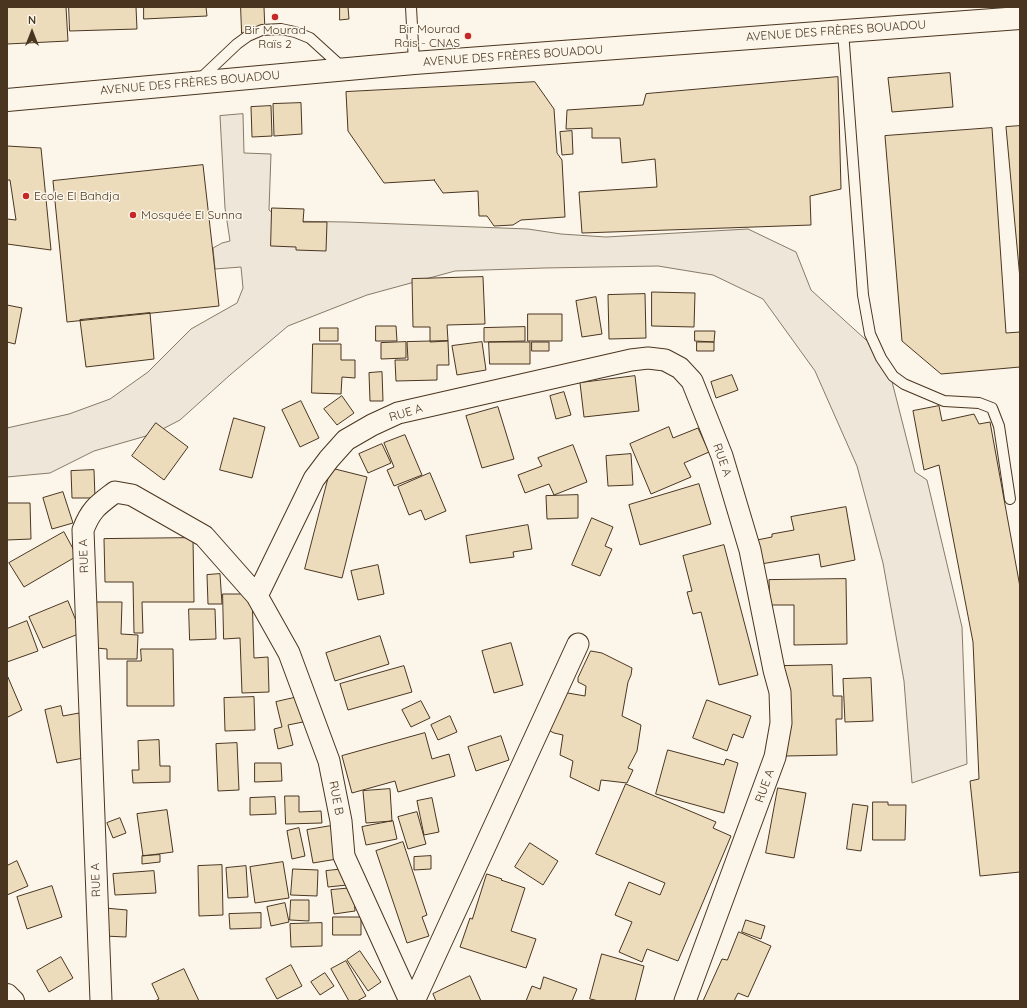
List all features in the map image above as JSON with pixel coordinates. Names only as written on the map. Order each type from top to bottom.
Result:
[{"type":"main road","name":"AVENUE DES FRÈRES BOUADOU","points":[[7,100],[414,63],[1020,18]]},
{"type":"main road","points":[[7,995],[13,1001]]},
{"type":"street","name":"RUE A","points":[[101,1001],[83,530],[88,516],[98,505],[115,492],[132,495],[204,536],[257,596],[314,479],[346,440],[372,425],[398,413],[631,360],[648,358],[665,360],[680,368],[692,382],[722,456],[750,550],[774,670],[780,692],[781,722],[775,757],[685,1001]]},
{"type":"street","name":"RUE B","points":[[257,596],[289,653],[329,761],[341,821],[344,856],[410,1001]]},
{"type":"street","points":[[414,1001],[578,644]]},
{"type":"lane","points":[[411,7],[414,63]]},
{"type":"lane","points":[[196,83],[237,44],[248,36],[262,30],[281,29],[295,32],[310,38],[344,69]]},
{"type":"lane","points":[[843,31],[863,295],[870,334],[881,358],[893,376],[904,384],[944,401],[979,403],[992,408],[999,426],[1010,499]]},
{"type":"shaded area","points":[[243,114],[244,153],[271,154],[269,210],[282,221],[528,229],[561,234],[606,237],[748,229],[796,252],[811,290],[886,358],[915,472],[927,480],[962,627],[967,764],[912,783],[904,681],[883,563],[857,466],[815,371],[763,299],[713,275],[658,266],[455,271],[367,295],[288,326],[180,420],[153,434],[94,451],[50,473],[7,477],[7,428],[69,414],[110,399],[148,372],[191,329],[237,303],[243,288],[241,267],[215,269],[213,248],[230,241],[225,208],[220,116]]},
{"type":"building","points":[[7,7],[66,7],[68,41],[7,44]]},
{"type":"building","points":[[69,7],[136,7],[137,29],[70,31]]},
{"type":"building","points":[[144,7],[206,7],[207,16],[144,19]]},
{"type":"building","points":[[241,7],[264,7],[265,32],[242,33]]},
{"type":"building","points":[[340,7],[348,7],[349,19],[340,20]]},
{"type":"building","points":[[950,73],[953,107],[892,112],[888,78]]},
{"type":"building","points":[[838,77],[841,189],[810,196],[811,225],[582,233],[579,192],[657,187],[655,159],[622,163],[620,138],[592,138],[592,128],[566,129],[567,110],[643,105],[646,94]]},
{"type":"building","points":[[535,82],[554,109],[557,153],[562,160],[565,217],[521,220],[513,225],[494,226],[487,216],[479,216],[478,191],[443,193],[434,180],[384,183],[348,131],[346,92]]},
{"type":"building","points":[[301,103],[302,134],[274,136],[273,104]]},
{"type":"building","points":[[271,106],[272,136],[252,137],[251,107]]},
{"type":"building","points":[[1020,126],[1020,279],[1006,127]]},
{"type":"building","points":[[992,128],[1006,333],[1020,332],[1020,367],[941,374],[902,341],[885,136]]},
{"type":"building","points":[[572,131],[573,154],[562,155],[560,132]]},
{"type":"building","name":"Ecole El Bahdja","points":[[7,146],[41,148],[51,250],[7,244],[7,219],[16,220],[10,180],[7,180]]},
{"type":"building","name":"Mosquée El Sunna","points":[[203,165],[219,306],[67,322],[53,181]]},
{"type":"building","points":[[272,208],[304,209],[303,222],[327,222],[326,251],[296,250],[296,247],[271,246]]},
{"type":"building","points":[[483,277],[485,324],[447,325],[448,341],[430,342],[430,327],[413,327],[412,279]]},
{"type":"building","points":[[652,292],[695,293],[694,327],[652,326]]},
{"type":"building","points":[[645,294],[646,338],[609,339],[608,295]]},
{"type":"building","points":[[596,297],[602,334],[582,337],[576,301]]},
{"type":"building","points":[[7,305],[22,308],[15,344],[7,342]]},
{"type":"building","points":[[150,313],[154,359],[86,367],[80,320]]},
{"type":"building","points":[[528,314],[562,314],[562,341],[528,341]]},
{"type":"building","points":[[376,326],[396,326],[397,341],[376,341]]},
{"type":"building","points":[[525,327],[525,341],[484,342],[484,328]]},
{"type":"building","points":[[320,328],[338,328],[338,341],[320,341]]},
{"type":"building","points":[[695,331],[715,331],[714,342],[695,341]]},
{"type":"building","points":[[448,341],[449,365],[437,365],[437,380],[396,381],[395,360],[408,360],[407,342]]},
{"type":"building","points":[[406,342],[406,358],[381,359],[381,343]]},
{"type":"building","points":[[482,342],[486,370],[457,375],[452,346]]},
{"type":"building","points":[[489,342],[530,342],[530,364],[490,364]]},
{"type":"building","points":[[532,342],[549,342],[549,351],[532,351]]},
{"type":"building","points":[[697,342],[714,342],[714,351],[697,351]]},
{"type":"building","points":[[313,344],[341,344],[341,360],[355,360],[355,378],[342,377],[341,394],[312,393]]},
{"type":"building","points":[[382,372],[383,401],[370,401],[369,373]]},
{"type":"building","points":[[732,375],[738,390],[716,398],[711,382]]},
{"type":"building","points":[[635,376],[639,411],[584,417],[580,383]]},
{"type":"building","points":[[564,392],[571,415],[556,419],[550,396]]},
{"type":"building","points":[[342,396],[354,413],[337,425],[324,409]]},
{"type":"building","points":[[301,401],[319,438],[300,447],[282,410]]},
{"type":"building","points":[[939,406],[942,421],[974,414],[979,424],[990,422],[1020,587],[1020,872],[980,876],[970,781],[979,779],[973,642],[939,465],[924,470],[913,411]]},
{"type":"building","points":[[498,407],[514,459],[482,468],[466,416]]},
{"type":"building","points":[[234,418],[265,427],[252,478],[220,470]]},
{"type":"building","points":[[156,423],[188,447],[164,480],[132,456]]},
{"type":"building","points":[[669,427],[673,438],[698,428],[709,452],[684,463],[691,477],[651,494],[630,444]]},
{"type":"building","points":[[405,435],[422,475],[394,486],[387,470],[394,467],[384,443]]},
{"type":"building","points":[[382,444],[391,463],[368,473],[359,454]]},
{"type":"building","points":[[573,445],[587,482],[554,495],[549,484],[525,493],[518,475],[542,466],[538,458]]},
{"type":"building","points":[[631,454],[633,485],[608,486],[606,456]]},
{"type":"building","points":[[331,468],[367,477],[342,578],[305,569]]},
{"type":"building","points":[[94,470],[95,498],[72,498],[71,471]]},
{"type":"building","points":[[430,473],[446,511],[425,520],[421,510],[409,515],[398,487]]},
{"type":"building","points":[[699,484],[711,524],[640,545],[629,505]]},
{"type":"building","points":[[63,492],[73,523],[52,529],[43,498]]},
{"type":"building","points":[[578,495],[578,518],[547,519],[546,496]]},
{"type":"building","points":[[7,503],[30,503],[31,539],[7,540]]},
{"type":"building","points":[[846,507],[855,560],[821,567],[819,554],[761,564],[757,540],[772,537],[772,534],[794,530],[791,517]]},
{"type":"building","points":[[592,518],[613,527],[605,546],[612,549],[600,576],[572,565]]},
{"type":"building","points":[[528,525],[532,549],[513,552],[514,557],[470,563],[466,536]]},
{"type":"building","points":[[64,532],[77,556],[24,587],[9,563]]},
{"type":"building","points":[[193,538],[194,602],[142,602],[143,633],[134,633],[133,582],[105,582],[104,539]]},
{"type":"building","points":[[724,545],[758,675],[719,685],[701,612],[693,614],[687,592],[692,591],[683,556]]},
{"type":"building","points":[[378,565],[384,594],[358,600],[351,571]]},
{"type":"building","points":[[220,574],[222,604],[208,604],[207,575]]},
{"type":"building","points":[[846,579],[847,644],[794,645],[794,605],[770,605],[769,580]]},
{"type":"building","points":[[223,594],[252,594],[254,658],[268,657],[269,692],[242,693],[240,638],[224,639]]},
{"type":"building","points":[[68,601],[81,633],[43,648],[29,617]]},
{"type":"building","points":[[97,602],[122,602],[121,634],[138,635],[137,659],[107,659],[107,649],[96,648]]},
{"type":"building","points":[[189,609],[215,609],[216,639],[190,640]]},
{"type":"building","points":[[27,621],[38,651],[7,662],[7,629]]},
{"type":"building","points":[[380,636],[389,664],[335,681],[326,653]]},
{"type":"building","points":[[511,643],[523,685],[494,693],[482,651]]},
{"type":"building","points":[[141,649],[173,649],[174,706],[127,706],[127,661],[141,661]]},
{"type":"building","points":[[591,651],[602,653],[632,668],[622,716],[641,725],[637,751],[628,768],[633,770],[627,783],[601,780],[599,791],[570,777],[573,761],[560,755],[563,735],[554,733],[544,728],[562,692],[585,696],[586,686],[578,682],[578,678]]},
{"type":"building","points":[[832,665],[833,696],[842,696],[842,719],[836,719],[837,755],[786,756],[783,666]]},
{"type":"building","points":[[404,666],[412,692],[348,710],[340,684]]},
{"type":"building","points":[[7,675],[22,710],[8,717],[7,715]]},
{"type":"building","points":[[871,678],[873,721],[845,722],[843,679]]},
{"type":"building","points":[[254,697],[255,730],[225,731],[224,698]]},
{"type":"building","points":[[298,697],[303,722],[288,725],[293,745],[278,749],[274,729],[282,727],[276,702]]},
{"type":"building","points":[[707,700],[751,716],[743,738],[733,734],[727,751],[693,738]]},
{"type":"building","points":[[421,701],[430,718],[411,727],[402,710]]},
{"type":"building","points":[[61,706],[63,716],[79,713],[89,757],[57,763],[45,710]]},
{"type":"building","points":[[450,716],[457,732],[438,740],[431,725]]},
{"type":"building","points":[[425,733],[432,759],[449,754],[455,776],[398,792],[395,781],[352,793],[342,756]]},
{"type":"building","points":[[501,736],[509,760],[476,771],[468,747]]},
{"type":"building","points":[[159,740],[160,766],[170,766],[170,782],[133,783],[132,770],[139,770],[138,741]]},
{"type":"building","points":[[237,743],[239,790],[218,791],[216,744]]},
{"type":"building","points":[[668,750],[724,765],[726,759],[738,763],[724,813],[656,794]]},
{"type":"building","points":[[255,763],[281,763],[282,781],[255,782]]},
{"type":"building","points":[[626,784],[716,822],[713,828],[731,836],[678,961],[647,949],[642,962],[619,952],[632,922],[615,915],[629,882],[660,895],[665,883],[596,854]]},
{"type":"building","points":[[778,788],[806,793],[794,858],[766,853]]},
{"type":"building","points":[[390,789],[392,821],[366,823],[363,791]]},
{"type":"building","points":[[285,796],[299,796],[299,812],[321,811],[322,823],[286,824]]},
{"type":"building","points":[[275,797],[276,814],[250,815],[250,798]]},
{"type":"building","points":[[432,798],[439,832],[424,835],[417,801]]},
{"type":"building","points":[[873,802],[888,802],[888,805],[906,805],[905,840],[873,840]]},
{"type":"building","points":[[853,804],[868,806],[861,851],[847,849]]},
{"type":"building","points":[[167,810],[173,852],[143,856],[137,814]]},
{"type":"building","points":[[417,812],[426,844],[408,849],[398,817]]},
{"type":"building","points":[[120,818],[126,833],[113,838],[107,823]]},
{"type":"building","points":[[393,821],[397,839],[366,845],[362,827]]},
{"type":"building","points":[[331,826],[337,859],[313,863],[307,830]]},
{"type":"building","points":[[299,828],[305,856],[292,859],[287,831]]},
{"type":"building","points":[[403,842],[427,915],[422,917],[429,936],[407,943],[376,851]]},
{"type":"building","points":[[530,843],[558,861],[543,885],[515,867]]},
{"type":"building","points":[[160,855],[160,862],[142,864],[142,856]]},
{"type":"building","points":[[431,856],[431,869],[414,870],[414,857]]},
{"type":"building","points":[[17,861],[28,886],[7,895],[7,866]]},
{"type":"building","points":[[283,862],[289,898],[255,903],[250,867]]},
{"type":"building","points":[[222,865],[223,915],[199,916],[198,866]]},
{"type":"building","points":[[246,866],[248,897],[228,898],[226,868]]},
{"type":"building","points":[[293,869],[318,870],[317,896],[291,895]]},
{"type":"building","points":[[345,869],[347,885],[328,887],[326,871]]},
{"type":"building","points":[[154,871],[156,893],[115,895],[113,874]]},
{"type":"building","points":[[487,874],[525,888],[511,931],[536,939],[526,968],[460,947],[470,918],[472,919]]},
{"type":"building","points":[[52,886],[62,917],[27,929],[17,897]]},
{"type":"building","points":[[353,888],[355,911],[334,914],[331,890]]},
{"type":"building","points":[[291,900],[309,900],[309,921],[290,920]]},
{"type":"building","points":[[285,903],[289,922],[271,926],[267,907]]},
{"type":"building","points":[[105,908],[127,910],[126,937],[104,936]]},
{"type":"building","points":[[261,913],[261,928],[230,929],[229,914]]},
{"type":"building","points":[[333,917],[361,917],[361,935],[333,935]]},
{"type":"building","points":[[746,920],[765,926],[761,939],[742,932]]},
{"type":"building","points":[[322,923],[322,946],[291,947],[290,924]]},
{"type":"building","points":[[739,932],[771,946],[748,997],[738,993],[734,1001],[703,1001],[722,959],[727,960]]},
{"type":"building","points":[[360,951],[381,982],[368,991],[347,960]]},
{"type":"building","points":[[602,954],[644,966],[635,1001],[599,1001],[590,999]]},
{"type":"building","points":[[61,957],[73,978],[49,992],[37,971]]},
{"type":"building","points":[[346,961],[366,996],[357,1001],[349,1001],[331,969]]},
{"type":"building","points":[[291,965],[302,986],[277,999],[266,979]]},
{"type":"building","points":[[184,969],[199,1001],[155,1001],[159,999],[152,984]]},
{"type":"building","points":[[325,973],[334,986],[320,995],[311,982]]},
{"type":"building","points":[[470,976],[481,1001],[436,1001],[433,994]]},
{"type":"building","points":[[544,977],[577,989],[572,1001],[526,1001],[532,986],[540,989]]},
{"type":"place","name":"Bir Mourad Raïs 2","points":[[275,17]]},
{"type":"place","name":"Bir Mourad Rais - CNAS","points":[[468,36]]},
{"type":"place","name":"Ecole El Bahdja","points":[[26,196]]},
{"type":"place","name":"Mosquée El Sunna","points":[[133,215]]}]
